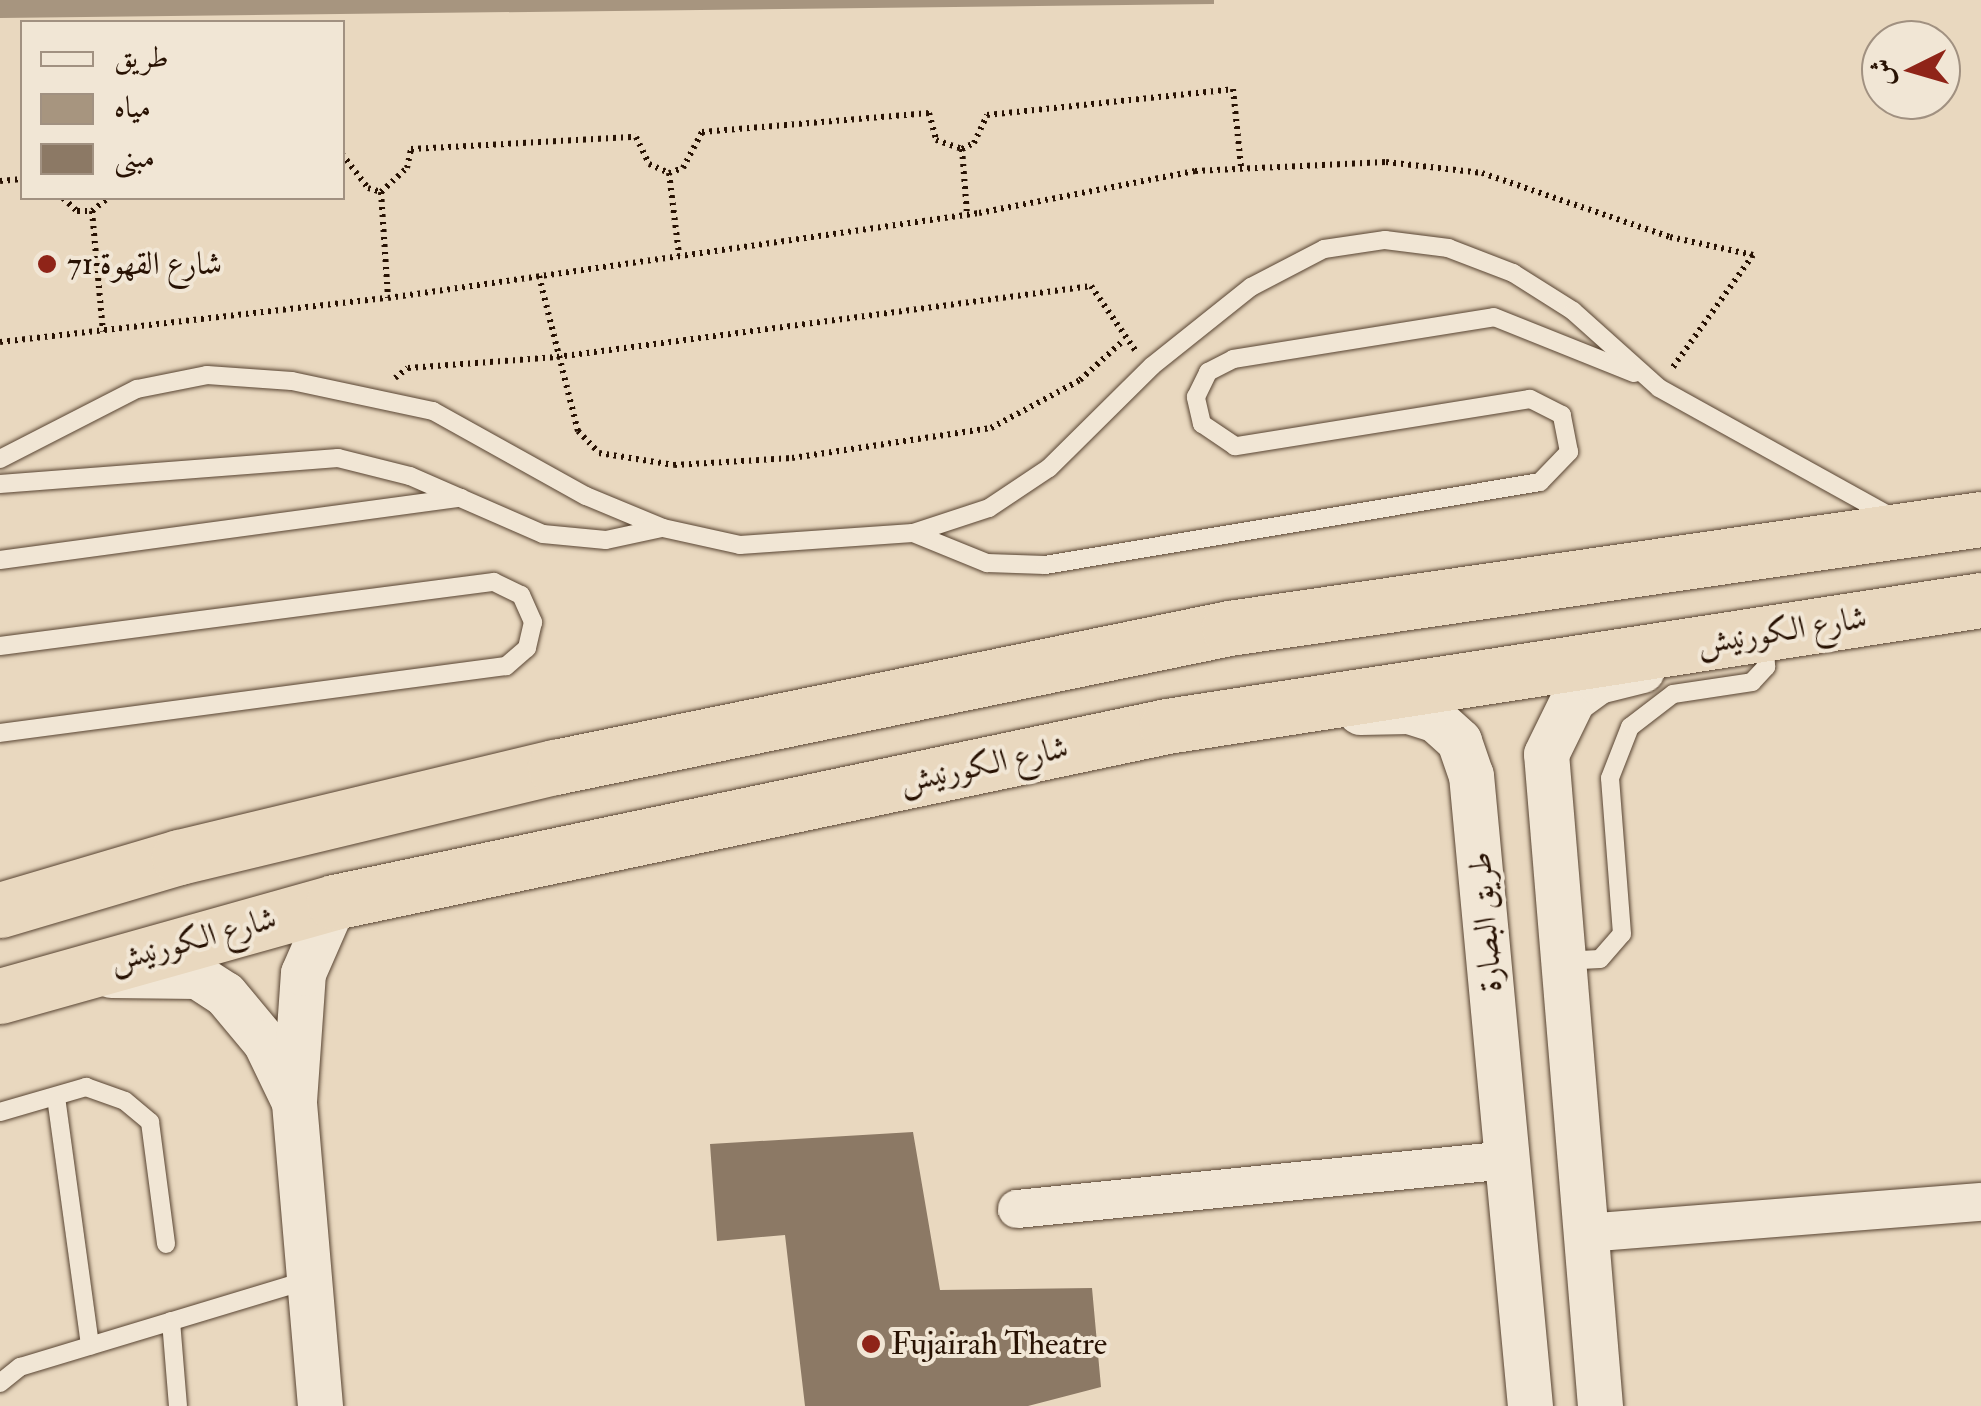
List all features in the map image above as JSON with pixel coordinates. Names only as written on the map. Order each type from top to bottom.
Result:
[{"type":"highway","points":[[0,910],[180,857],[555,767],[1210,632],[1981,520]]},
{"type":"highway","name":"شارع الكورنيش","points":[[0,996],[334,902],[1167,726],[1981,600]]},
{"type":"street","points":[[1600,1406],[1546,784],[1555,724],[1572,699],[1598,681],[1726,656],[1760,635]]},
{"type":"street","name":"طريق البصارة","points":[[1167,726],[1266,726],[1382,709],[1436,720],[1459,742],[1471,775],[1486,914],[1530,1406]]},
{"type":"street","points":[[1486,914],[1500,901],[1524,902],[1561,960]]},
{"type":"street","points":[[320,1406],[294,1101],[303,973],[334,902]]},
{"type":"street","points":[[67,975],[197,976],[226,994],[265,1042],[294,1101]]},
{"type":"street","points":[[1017,1209],[1508,1160]]},
{"type":"street","points":[[1585,1233],[1981,1202]]},
{"type":"street","points":[[1520,1310],[1551,1406]]},
{"type":"lane","points":[[0,459],[137,388],[207,375],[374,394],[433,411],[586,496],[662,528],[740,545],[913,532],[990,508],[1049,468],[1152,366],[1251,287],[1324,249],[1385,240],[1448,248],[1513,273],[1573,311],[1639,375]]},
{"type":"lane","points":[[913,532],[988,562],[1044,565],[1540,482],[1569,452],[1562,415],[1530,398],[1249,446],[1222,442],[1202,424],[1196,397],[1208,372],[1232,359],[1494,316],[1639,375],[1912,528]]},
{"type":"lane","points":[[0,484],[313,457],[386,468],[543,534],[576,540],[662,528]]},
{"type":"lane","points":[[0,560],[461,498]]},
{"type":"lane","points":[[0,646],[494,582],[521,595],[533,622],[527,648],[506,666],[0,733]]},
{"type":"lane","points":[[1561,960],[1600,959],[1622,934],[1610,778],[1630,727],[1673,694],[1752,682],[1766,667],[1760,635]]},
{"type":"lane","points":[[0,1112],[86,1086],[125,1101],[150,1122],[166,1244]]},
{"type":"lane","points":[[56,1097],[90,1346]]},
{"type":"lane","points":[[0,1384],[20,1367],[310,1280]]},
{"type":"lane","points":[[171,1322],[178,1406]]},
{"type":"path","points":[[669,173],[690,160],[702,132],[929,114],[936,140],[962,149],[974,143],[987,114],[1233,89],[1241,167]]},
{"type":"path","points":[[381,192],[407,168],[411,149],[636,136],[649,164],[669,173]]},
{"type":"path","points":[[962,149],[967,214]]},
{"type":"path","points":[[345,158],[368,188],[381,192]]},
{"type":"path","points":[[0,342],[388,298],[967,214],[1241,167],[1386,162],[1482,173],[1670,237],[1752,255],[1659,388]]},
{"type":"path","points":[[669,173],[679,255]]},
{"type":"path","points":[[381,192],[388,298]]},
{"type":"path","points":[[64,200],[77,211],[92,210],[105,200]]},
{"type":"path","points":[[92,210],[104,331]]},
{"type":"path","points":[[538,276],[578,431],[598,453],[674,465],[792,458],[991,428],[1080,380],[1124,340]]},
{"type":"path","points":[[374,394],[408,368],[557,358],[1091,286],[1124,340],[1152,366]]},
{"type":"water","points":[[0,0],[1214,0],[1214,4],[0,18]]},
{"type":"building","points":[[913,1132],[940,1290],[1092,1288],[1101,1387],[1028,1406],[805,1406],[785,1235],[717,1241],[710,1144]]},
{"type":"place","name":"شارع القهوة 71","points":[[47,264]]},
{"type":"place","name":"Fujairah Theatre","points":[[871,1344]]}]
